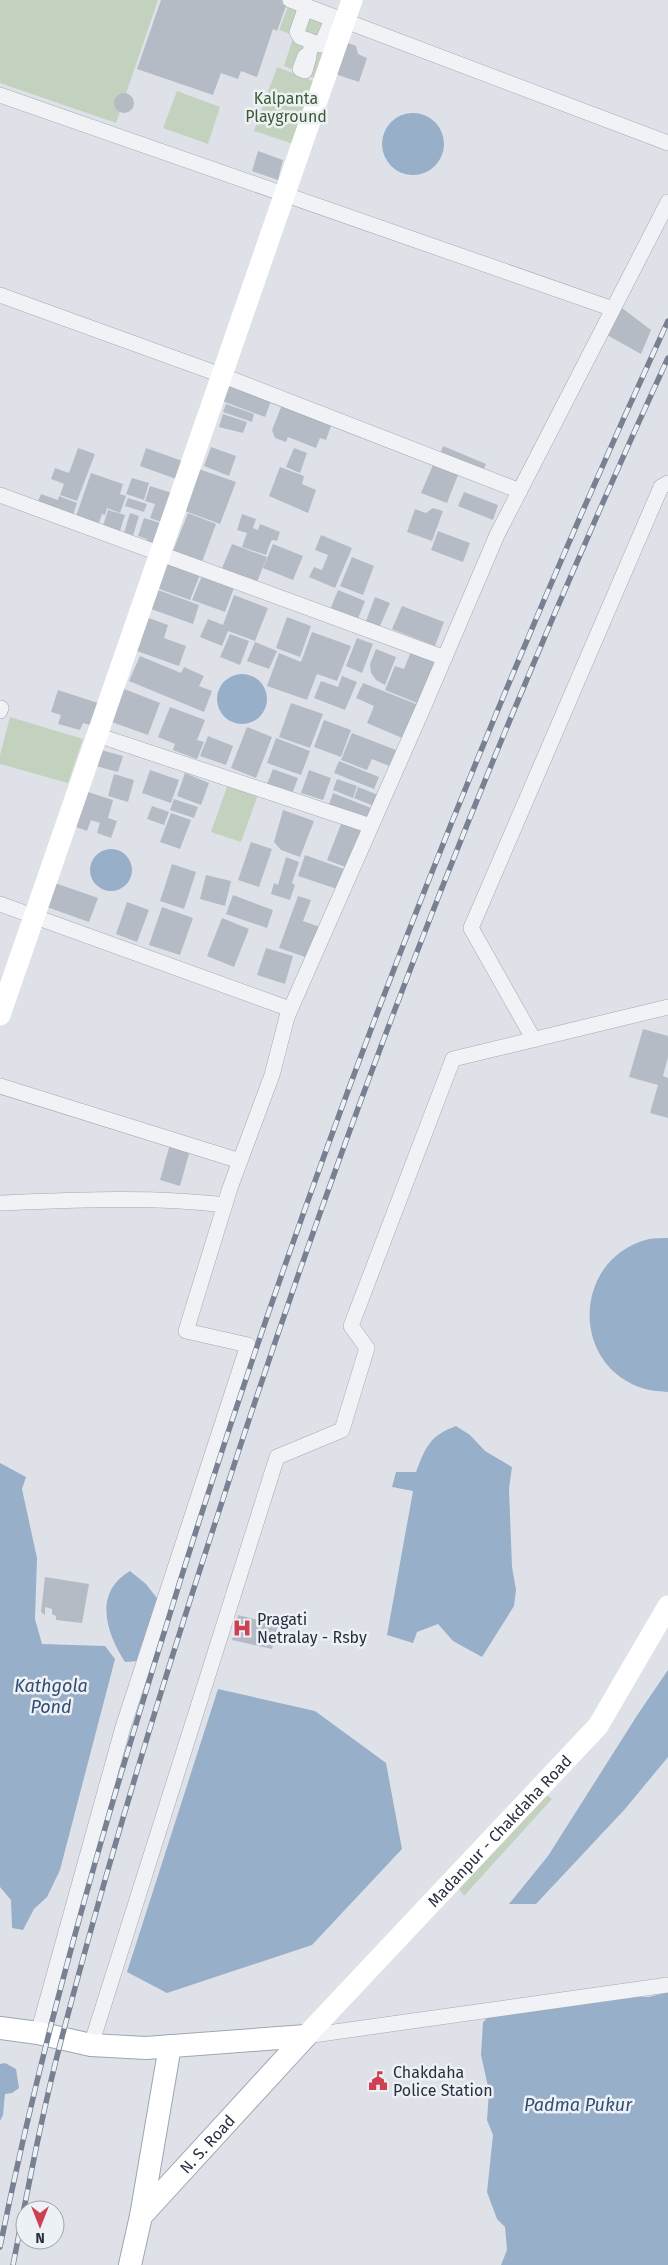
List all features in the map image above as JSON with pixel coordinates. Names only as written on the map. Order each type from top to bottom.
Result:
[{"type":"main road","points":[[0,1015],[352,0]]},
{"type":"main road","name":"Madanpur - Chakdaha Road","points":[[306,2036],[598,1726],[668,1606]]},
{"type":"main road","points":[[0,2028],[38,2033],[91,2045],[146,2048],[306,2036]]},
{"type":"main road","name":"N. S. Road","points":[[130,2265],[141,2216],[306,2036]]},
{"type":"main road","points":[[141,2216],[170,2046]]},
{"type":"street","points":[[290,0],[668,143]]},
{"type":"street","points":[[308,57],[317,43]]},
{"type":"street","points":[[0,95],[284,196],[613,309]]},
{"type":"street","points":[[38,2033],[123,1727],[248,1345],[186,1331],[225,1205],[272,1075],[290,1009],[497,535],[668,202]]},
{"type":"street","points":[[0,295],[221,375],[520,491]]},
{"type":"street","points":[[534,1040],[471,928],[661,487],[668,483]]},
{"type":"street","points":[[0,495],[444,658]]},
{"type":"street","points":[[97,735],[371,826]]},
{"type":"street","points":[[0,904],[290,1009]]},
{"type":"street","points":[[91,2045],[277,1457],[342,1430],[367,1348],[351,1326],[454,1059],[668,1007]]},
{"type":"street","points":[[0,1086],[240,1161]]},
{"type":"street","points":[[0,1203],[66,1200],[180,1199],[225,1205]]},
{"type":"street","points":[[306,2036],[668,1985]]},
{"type":"green space","points":[[0,0],[158,0],[116,123],[0,83]]},
{"type":"green space","points":[[290,1],[341,22],[321,81],[284,66],[294,35],[279,30]]},
{"type":"green space","name":"Kalpanta Playground","points":[[277,67],[318,83],[296,145],[254,131]]},
{"type":"green space","points":[[177,91],[220,107],[208,144],[163,128]]},
{"type":"green space","points":[[10,717],[83,739],[68,783],[0,764],[0,755]]},
{"type":"green space","points":[[230,778],[260,789],[241,842],[211,832]]},
{"type":"green space","points":[[543,1792],[552,1799],[464,1896],[455,1883]]},
{"type":"water","points":[[413,113],[425,115],[435,122],[442,132],[444,144],[442,156],[435,166],[425,173],[413,175],[401,173],[391,166],[384,156],[382,144],[384,132],[391,122],[401,115]]},
{"type":"water","points":[[242,674],[252,676],[260,681],[265,689],[267,699],[265,709],[260,717],[252,722],[242,724],[232,722],[224,717],[219,709],[217,699],[219,689],[224,681],[232,676]]},
{"type":"water","points":[[111,849],[126,855],[132,870],[126,885],[111,891],[96,885],[90,870],[96,855]]},
{"type":"water","points":[[668,1238],[668,1392],[645,1389],[620,1377],[603,1359],[593,1337],[590,1313],[594,1289],[605,1267],[624,1250],[649,1239]]},
{"type":"water","points":[[456,1426],[470,1435],[485,1451],[512,1467],[509,1489],[512,1567],[516,1590],[514,1606],[482,1657],[453,1641],[438,1624],[417,1632],[413,1643],[387,1635],[413,1491],[392,1487],[396,1472],[416,1472],[426,1449],[434,1438]]},
{"type":"water","name":"Kathgola Pond","points":[[0,1463],[26,1477],[22,1489],[37,1558],[35,1619],[42,1644],[105,1646],[115,1659],[60,1870],[47,1897],[34,1909],[23,1930],[12,1928],[11,1900],[0,1887]]},
{"type":"water","points":[[130,1571],[146,1584],[159,1601],[140,1661],[125,1662],[108,1626],[106,1614],[111,1590],[118,1580]]},
{"type":"water","points":[[668,1670],[668,1757],[625,1809],[536,1904],[509,1904],[548,1856]]},
{"type":"water","points":[[218,1689],[315,1711],[386,1763],[402,1849],[312,1945],[167,1993],[127,1972]]},
{"type":"water","name":"Padma Pukur","points":[[668,1992],[668,2265],[501,2265],[507,2250],[505,2227],[497,2219],[487,2192],[493,2135],[487,2120],[489,2091],[481,2055],[483,2022],[493,2012],[630,1997],[649,1997]]},
{"type":"water","points":[[5,2063],[16,2069],[19,2088],[12,2093],[5,2094],[3,2115],[0,2121],[0,2064]]},
{"type":"building","points":[[161,0],[281,0],[283,1],[282,4],[286,6],[277,31],[273,29],[257,77],[241,71],[238,79],[221,73],[213,95],[137,69]]},
{"type":"building","points":[[340,40],[356,46],[358,54],[367,58],[359,82],[329,72]]},
{"type":"building","points":[[120,93],[128,93],[134,99],[134,107],[128,113],[120,113],[114,107],[114,99]]},
{"type":"building","points":[[258,151],[283,160],[278,180],[252,171]]},
{"type":"building","points":[[622,308],[651,330],[641,354],[607,335]]},
{"type":"building","points":[[223,381],[272,399],[265,417],[217,399]]},
{"type":"building","points":[[226,404],[254,414],[252,422],[223,412]]},
{"type":"building","points":[[281,407],[300,411],[325,420],[323,423],[331,426],[326,440],[320,438],[316,448],[288,437],[286,442],[275,438],[272,430]]},
{"type":"building","points":[[223,414],[247,422],[243,433],[219,427]]},
{"type":"building","points":[[443,446],[486,464],[483,471],[440,454]]},
{"type":"building","points":[[211,447],[236,456],[229,476],[204,466]]},
{"type":"building","points":[[78,448],[95,454],[77,501],[60,495],[64,484],[51,479],[55,468],[69,473]]},
{"type":"building","points":[[146,448],[188,463],[182,481],[140,466]]},
{"type":"building","points":[[294,448],[307,453],[300,473],[286,467]]},
{"type":"building","points":[[435,460],[460,470],[447,503],[421,493]]},
{"type":"building","points":[[280,467],[304,476],[302,484],[316,490],[308,513],[269,496]]},
{"type":"building","points":[[199,469],[236,482],[220,524],[185,511]]},
{"type":"building","points":[[91,473],[123,484],[120,494],[126,496],[120,513],[107,508],[105,515],[102,514],[98,526],[75,519]]},
{"type":"building","points":[[132,478],[149,483],[144,500],[126,494]]},
{"type":"building","points":[[150,486],[172,493],[167,524],[150,518],[155,504],[145,501]]},
{"type":"building","points":[[464,492],[498,505],[493,520],[458,506]]},
{"type":"building","points":[[41,494],[58,500],[59,496],[77,503],[72,518],[38,501]]},
{"type":"building","points":[[128,498],[147,504],[144,512],[125,506]]},
{"type":"building","points":[[433,508],[443,511],[432,541],[407,532],[415,509],[426,513]]},
{"type":"building","points":[[108,510],[125,515],[119,534],[102,529]]},
{"type":"building","points":[[130,513],[139,516],[132,539],[123,536]]},
{"type":"building","points":[[188,513],[216,524],[202,562],[173,551]]},
{"type":"building","points":[[242,514],[256,519],[253,528],[258,530],[260,524],[280,532],[277,541],[271,541],[266,555],[242,547],[247,533],[237,530]]},
{"type":"building","points":[[144,518],[167,525],[158,551],[144,546],[147,539],[138,536]]},
{"type":"building","points":[[438,531],[470,543],[463,562],[431,550]]},
{"type":"building","points":[[321,535],[352,548],[335,588],[309,577],[314,567],[322,570],[328,555],[315,550]]},
{"type":"building","points":[[232,544],[267,557],[255,587],[220,573]]},
{"type":"building","points":[[273,544],[303,556],[293,580],[263,568]]},
{"type":"building","points":[[352,557],[374,566],[363,595],[340,586]]},
{"type":"building","points":[[165,558],[201,572],[190,600],[154,587]]},
{"type":"building","points":[[203,573],[235,585],[225,612],[192,600]]},
{"type":"building","points":[[158,590],[199,605],[193,624],[151,609]]},
{"type":"building","points":[[338,590],[365,601],[357,621],[330,610]]},
{"type":"building","points":[[234,595],[268,608],[255,641],[228,631],[222,646],[200,637],[208,619],[223,625]]},
{"type":"building","points":[[375,597],[390,603],[380,626],[366,621]]},
{"type":"building","points":[[402,606],[444,622],[435,646],[392,629]]},
{"type":"building","points":[[146,617],[168,625],[164,638],[186,646],[179,666],[134,650]]},
{"type":"building","points":[[287,617],[311,626],[300,657],[276,648]]},
{"type":"building","points":[[312,632],[351,646],[337,681],[317,674],[307,700],[267,686],[279,653],[301,662]]},
{"type":"building","points":[[230,634],[249,641],[240,665],[220,657]]},
{"type":"building","points":[[357,638],[373,644],[362,673],[346,666]]},
{"type":"building","points":[[255,642],[277,651],[269,669],[247,661]]},
{"type":"building","points":[[376,649],[396,657],[385,685],[376,680],[371,673],[370,664]]},
{"type":"building","points":[[412,649],[431,657],[437,670],[422,705],[385,690],[395,666],[404,669]]},
{"type":"building","points":[[140,656],[181,673],[184,667],[204,676],[199,686],[212,691],[204,712],[129,681]]},
{"type":"building","points":[[342,676],[357,682],[345,710],[314,698],[321,681],[338,687]]},
{"type":"building","points":[[363,683],[421,706],[407,740],[367,723],[374,706],[356,698]]},
{"type":"building","points":[[119,687],[160,703],[148,735],[106,720]]},
{"type":"building","points":[[58,690],[101,704],[94,726],[83,723],[80,730],[58,724],[61,715],[51,712]]},
{"type":"building","points":[[291,703],[323,714],[310,748],[279,737]]},
{"type":"building","points":[[170,707],[205,720],[197,740],[204,742],[197,759],[173,750],[175,744],[158,737]]},
{"type":"building","points":[[324,720],[351,730],[341,757],[314,747]]},
{"type":"building","points":[[247,727],[272,737],[256,778],[231,768]]},
{"type":"building","points":[[352,733],[396,750],[389,766],[372,759],[367,770],[341,760]]},
{"type":"building","points":[[208,736],[233,746],[226,765],[200,756]]},
{"type":"building","points":[[276,738],[310,751],[301,775],[267,763]]},
{"type":"building","points":[[101,750],[123,756],[118,772],[96,766]]},
{"type":"building","points":[[339,761],[379,777],[374,789],[334,773]]},
{"type":"building","points":[[273,769],[298,778],[292,794],[267,784]]},
{"type":"building","points":[[150,770],[179,780],[171,803],[142,793]]},
{"type":"building","points":[[309,770],[331,778],[323,800],[301,793]]},
{"type":"building","points":[[185,773],[209,783],[201,805],[177,796]]},
{"type":"building","points":[[114,774],[134,780],[128,802],[108,796]]},
{"type":"building","points":[[337,779],[357,786],[353,798],[333,790]]},
{"type":"building","points":[[358,787],[381,796],[376,807],[354,798]]},
{"type":"building","points":[[88,792],[113,800],[108,818],[117,821],[111,838],[97,833],[100,823],[91,820],[87,831],[76,827]]},
{"type":"building","points":[[333,793],[376,810],[370,824],[328,807]]},
{"type":"building","points":[[174,799],[198,807],[194,818],[170,810]]},
{"type":"building","points":[[152,806],[169,812],[164,825],[147,819]]},
{"type":"building","points":[[283,810],[314,821],[300,857],[281,850],[274,842]]},
{"type":"building","points":[[171,813],[191,820],[180,849],[160,842]]},
{"type":"building","points":[[343,819],[364,827],[348,868],[327,860]]},
{"type":"building","points":[[251,842],[272,849],[259,887],[238,880]]},
{"type":"building","points":[[305,855],[347,870],[340,890],[298,876]]},
{"type":"building","points":[[286,857],[299,862],[292,883],[295,885],[290,900],[271,894],[274,883],[278,885]]},
{"type":"building","points":[[172,864],[196,872],[184,909],[160,901]]},
{"type":"building","points":[[206,875],[231,881],[225,906],[200,899]]},
{"type":"building","points":[[52,882],[98,898],[89,922],[44,906]]},
{"type":"building","points":[[233,895],[273,910],[267,928],[226,914]]},
{"type":"building","points":[[298,896],[311,900],[303,921],[320,927],[308,958],[279,948]]},
{"type":"building","points":[[127,902],[149,910],[137,942],[116,934]]},
{"type":"building","points":[[162,907],[193,918],[180,955],[149,945]]},
{"type":"building","points":[[222,918],[249,929],[234,967],[207,956]]},
{"type":"building","points":[[266,948],[293,956],[285,984],[257,975]]},
{"type":"building","points":[[643,1029],[668,1036],[668,1057],[663,1076],[668,1078],[668,1118],[650,1113],[658,1085],[629,1077]]},
{"type":"building","points":[[170,1144],[190,1150],[180,1186],[160,1180]]},
{"type":"building","points":[[45,1577],[89,1584],[82,1623],[56,1620],[56,1616],[52,1614],[52,1609],[45,1607],[45,1615],[41,1612]]},
{"type":"building","points":[[238,1615],[278,1625],[272,1649],[232,1640]]},
{"type":"railway","points":[[0,2247],[34,2092],[95,1861],[217,1465],[273,1298],[394,968],[459,805],[526,643],[668,321]]},
{"type":"railway","points":[[13,2265],[48,2094],[99,1902],[179,1635],[270,1356],[373,1067],[428,923],[544,639],[668,358]]},
{"type":"place","name":"Pragati Netralay - Rsby","points":[[242,1628]]},
{"type":"place","name":"Chakdaha Police Station","points":[[378,2081]]}]
